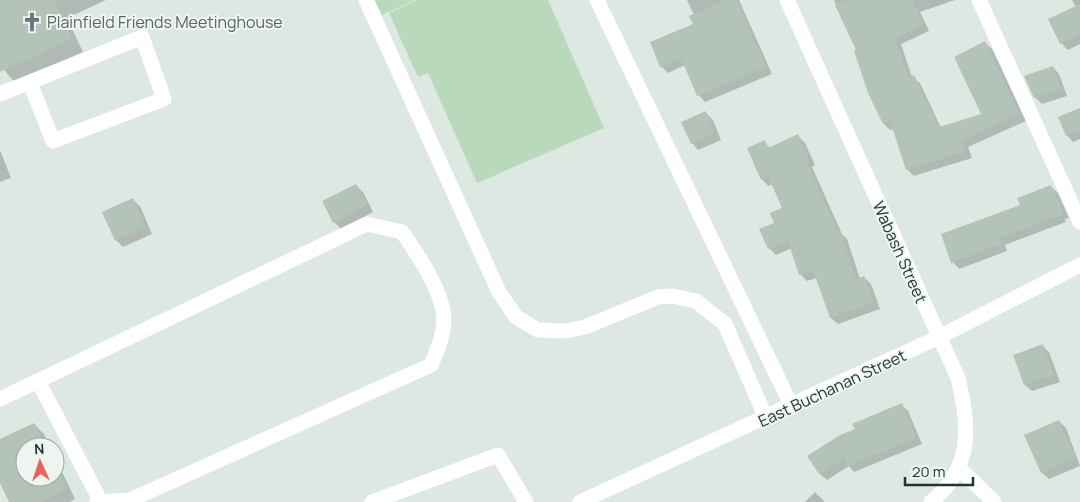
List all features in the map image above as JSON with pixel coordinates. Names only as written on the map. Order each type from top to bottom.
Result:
[{"type":"street","points":[[366,0],[499,292],[516,318],[538,330],[566,331],[585,327],[658,296],[672,296],[696,301],[725,324],[766,418]]},
{"type":"street","points":[[597,0],[792,407]]},
{"type":"street","name":"Wabash Street","points":[[787,0],[958,378],[964,402],[967,431],[959,468],[954,480],[931,502]]},
{"type":"street","points":[[979,0],[1080,222]]},
{"type":"street","points":[[0,94],[142,37],[164,99],[53,141],[30,83]]},
{"type":"street","points":[[0,399],[367,224],[402,232],[414,249],[441,302],[444,320],[438,349],[431,365],[130,500],[99,501],[38,381]]},
{"type":"street","name":"East Buchanan Street","points":[[580,502],[792,407],[939,337],[1080,265]]},
{"type":"street","points":[[372,502],[498,454],[526,502]]},
{"type":"street","points":[[959,468],[994,502]]},
{"type":"green space","points":[[375,0],[415,0],[382,15]]},
{"type":"green space","points":[[417,0],[548,0],[604,128],[477,183],[428,73],[418,77],[389,13]]},
{"type":"building","name":"Plainfield Friends Meetinghouse","points":[[0,0],[54,0],[72,39],[0,72]]},
{"type":"building","points":[[726,0],[737,0],[766,67],[697,96],[681,58],[660,67],[650,42],[693,24],[689,16]]},
{"type":"building","points":[[847,0],[912,0],[924,24],[895,38],[909,77],[914,75],[939,127],[981,114],[954,57],[985,41],[1020,114],[963,140],[966,151],[906,170],[890,121],[883,124],[868,93],[854,51],[856,50],[835,5]]},
{"type":"building","points":[[1080,4],[1080,34],[1060,44],[1048,19]]},
{"type":"building","points":[[1053,66],[1061,89],[1034,98],[1024,76]]},
{"type":"building","points":[[1080,108],[1080,130],[1066,136],[1058,117]]},
{"type":"building","points":[[706,111],[715,133],[691,144],[681,122]]},
{"type":"building","points":[[798,134],[809,159],[806,160],[838,231],[840,230],[856,279],[864,276],[874,302],[830,318],[813,270],[799,275],[788,241],[768,249],[759,229],[774,223],[770,213],[782,208],[768,176],[761,180],[747,148],[765,140],[768,148]]},
{"type":"building","points":[[356,184],[367,205],[333,223],[322,201]]},
{"type":"building","points":[[1051,185],[1064,214],[999,238],[1001,244],[951,263],[941,234],[1020,205],[1017,198]]},
{"type":"building","points":[[133,198],[146,227],[115,241],[102,212]]},
{"type":"building","points":[[1043,344],[1054,375],[1024,385],[1013,355]]},
{"type":"building","points":[[902,403],[916,438],[847,466],[844,459],[819,474],[807,456],[840,435],[855,429],[852,424]]},
{"type":"building","points":[[1059,420],[1076,458],[1041,473],[1024,435]]},
{"type":"building","points":[[34,423],[41,437],[15,437],[15,487],[65,487],[66,489],[41,502],[9,502],[0,483],[0,439]]},
{"type":"place","name":"Plainfield Friends Meetinghouse","points":[[32,22]]}]
